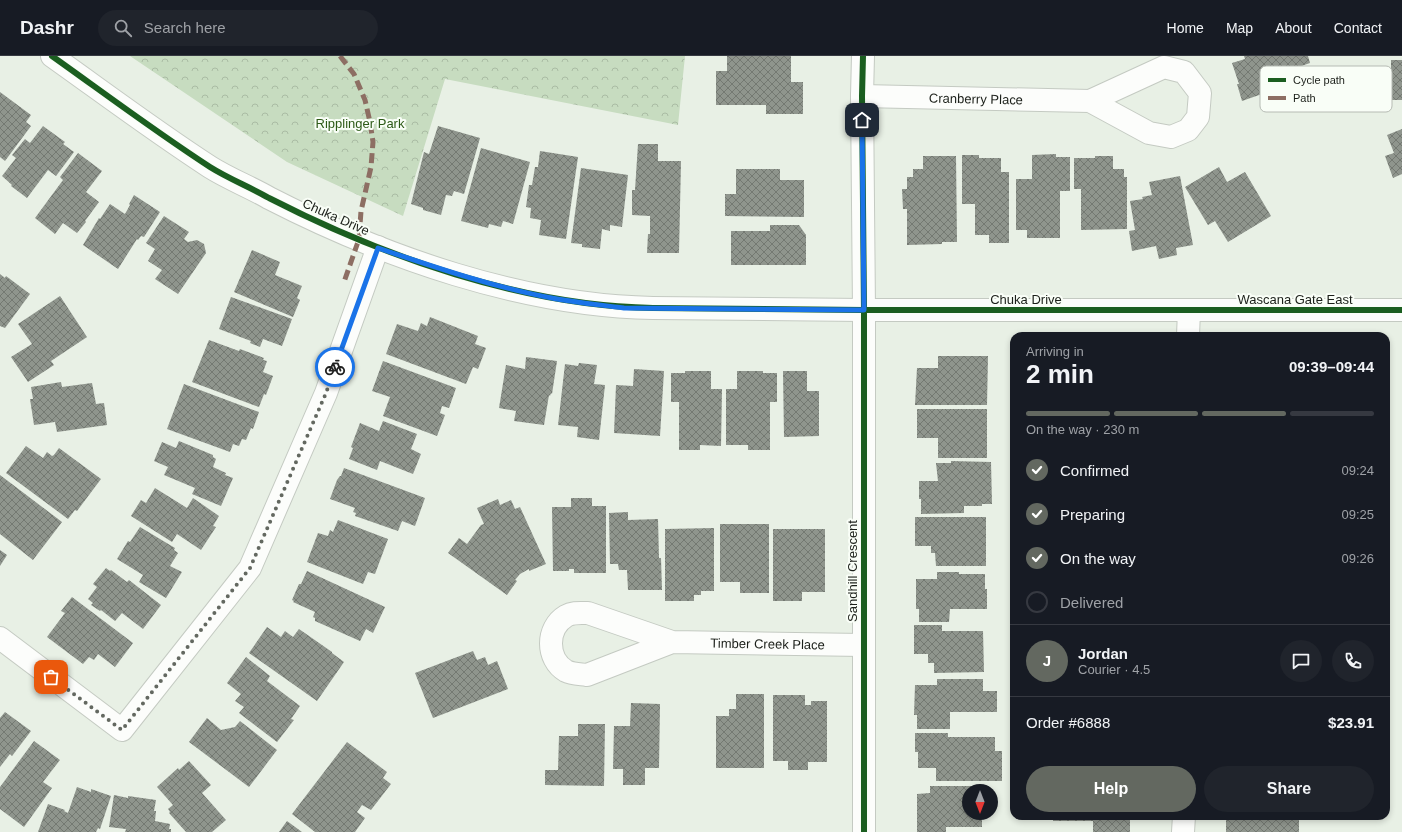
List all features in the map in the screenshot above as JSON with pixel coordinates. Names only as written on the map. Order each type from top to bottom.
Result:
[{"type":"street","name":"Chuka Drive","points":[[52,56],[212,168],[306,217],[378,248],[451,273],[553,298],[624,308],[1189,310]]},
{"type":"street","points":[[863,56],[864,310]]},
{"type":"street","name":"Cranberry Place","points":[[862,96],[1090,101],[1164,67],[1184,72],[1200,93],[1198,117],[1188,130],[1171,137],[1148,133],[1090,101]]},
{"type":"street","points":[[0,638],[122,730],[250,568],[326,393],[378,248]]},
{"type":"street","name":"Sandhill Crescent","points":[[864,310],[864,832]]},
{"type":"street","points":[[1188,332],[1189,310]]},
{"type":"street","name":"Wascana Gate East","points":[[1189,310],[1402,310]]},
{"type":"street","name":"Timber Creek Place","points":[[672,642],[587,675],[566,671],[552,654],[550,643],[552,633],[558,623],[566,616],[577,612],[588,612],[672,642],[863,645]]},
{"type":"street","points":[[1184,820],[1184,832]]},
{"type":"green space","name":"Ripplinger Park","points":[[130,56],[685,56],[678,125],[445,79],[403,216],[287,162]]},
{"type":"building","points":[[727,56],[791,56],[791,82],[803,82],[803,114],[766,114],[766,105],[716,105],[716,71],[727,71]]},
{"type":"building","points":[[1244,56],[1308,56],[1310,63],[1301,66],[1260,66],[1260,95],[1242,101],[1237,84],[1239,84],[1232,63],[1245,59]]},
{"type":"building","points":[[1391,60],[1402,60],[1402,100],[1392,100]]},
{"type":"building","points":[[0,92],[31,115],[26,122],[31,126],[5,161],[0,157]]},
{"type":"building","points":[[43,126],[65,142],[63,144],[74,152],[56,176],[48,170],[27,198],[11,186],[12,185],[2,176],[16,158],[12,155],[25,139],[30,143]]},
{"type":"building","points":[[438,126],[480,138],[464,194],[454,191],[452,196],[446,195],[441,215],[423,210],[423,208],[411,204],[424,152],[429,154]]},
{"type":"building","points":[[1402,129],[1402,174],[1393,178],[1385,156],[1394,153],[1387,135]]},
{"type":"building","points":[[638,144],[658,144],[658,161],[681,161],[679,253],[647,253],[648,234],[650,234],[650,216],[632,215],[632,190],[635,190]]},
{"type":"building","points":[[481,148],[530,162],[513,224],[503,221],[501,227],[489,224],[488,228],[461,221]]},
{"type":"building","points":[[540,151],[578,157],[566,239],[539,235],[541,220],[530,218],[531,208],[526,207],[529,185],[532,185],[535,167],[538,167]]},
{"type":"building","points":[[78,153],[102,171],[86,192],[99,202],[77,233],[63,223],[55,234],[35,218],[63,180],[60,177]]},
{"type":"building","points":[[1056,154],[1056,157],[1070,157],[1070,191],[1060,191],[1060,238],[1027,238],[1027,230],[1016,230],[1016,179],[1032,179],[1032,155]]},
{"type":"building","points":[[962,155],[979,155],[979,158],[1001,158],[1001,172],[1009,172],[1009,243],[989,243],[989,235],[975,235],[975,204],[962,204]]},
{"type":"building","points":[[923,156],[956,156],[957,242],[907,245],[907,209],[903,209],[902,189],[907,189],[907,177],[913,177],[913,169],[923,169]]},
{"type":"building","points":[[1095,156],[1113,156],[1113,169],[1124,169],[1124,177],[1127,177],[1127,229],[1081,230],[1081,189],[1074,189],[1074,158],[1095,158]]},
{"type":"building","points":[[1219,167],[1227,182],[1245,172],[1271,216],[1228,242],[1215,221],[1208,225],[1185,187]]},
{"type":"building","points":[[581,168],[628,175],[622,227],[610,225],[610,231],[602,229],[600,249],[582,247],[582,244],[571,243]]},
{"type":"building","points":[[736,169],[780,169],[780,180],[804,180],[804,217],[725,216],[725,194],[736,194]]},
{"type":"building","points":[[1180,176],[1193,245],[1176,248],[1177,255],[1159,259],[1156,246],[1132,251],[1129,231],[1135,230],[1130,201],[1143,199],[1142,197],[1152,195],[1149,182]]},
{"type":"building","points":[[134,195],[160,212],[144,237],[141,236],[138,240],[137,239],[118,269],[83,245],[99,218],[100,219],[110,204],[125,214]]},
{"type":"building","points":[[164,216],[189,232],[184,239],[188,242],[197,240],[204,244],[206,253],[178,294],[155,279],[162,270],[148,261],[155,249],[146,243]]},
{"type":"building","points":[[770,225],[799,225],[806,235],[806,265],[731,265],[731,231],[770,231]]},
{"type":"building","points":[[252,250],[280,262],[275,275],[302,286],[297,298],[300,300],[293,317],[234,292]]},
{"type":"building","points":[[0,274],[5,278],[6,276],[30,294],[5,328],[0,326]]},
{"type":"building","points":[[60,296],[87,337],[51,361],[54,365],[28,382],[11,357],[32,344],[18,324]]},
{"type":"building","points":[[231,297],[292,319],[282,346],[263,339],[260,347],[250,343],[251,341],[219,329]]},
{"type":"building","points":[[430,317],[478,336],[475,344],[486,348],[478,369],[473,367],[466,384],[386,354],[397,324],[418,331],[421,323],[427,326]]},
{"type":"building","points":[[209,340],[239,351],[240,349],[264,358],[263,360],[267,361],[263,372],[273,376],[266,395],[264,394],[259,407],[192,382]]},
{"type":"building","points":[[938,356],[988,356],[987,405],[915,405],[917,368],[938,368]]},
{"type":"building","points":[[526,357],[557,361],[552,394],[551,393],[550,396],[549,395],[544,425],[514,421],[516,411],[499,408],[506,365],[525,369]]},
{"type":"building","points":[[383,361],[456,388],[449,408],[442,406],[440,413],[445,415],[437,436],[383,416],[390,397],[372,391]]},
{"type":"building","points":[[579,363],[597,365],[594,384],[605,385],[599,440],[577,437],[578,427],[558,425],[565,364],[578,366]]},
{"type":"building","points":[[634,369],[664,371],[660,436],[614,433],[616,385],[633,386]]},
{"type":"building","points":[[685,371],[711,371],[711,389],[722,389],[721,446],[700,445],[700,450],[679,450],[679,402],[671,402],[671,373],[685,373]]},
{"type":"building","points":[[737,371],[763,371],[763,373],[777,373],[777,402],[770,402],[770,450],[748,450],[748,445],[726,445],[726,389],[737,389]]},
{"type":"building","points":[[783,371],[807,371],[807,391],[819,391],[819,436],[784,437]]},
{"type":"building","points":[[61,382],[62,387],[92,383],[96,404],[104,403],[107,425],[57,432],[55,422],[34,425],[30,399],[33,399],[31,387]]},
{"type":"building","points":[[184,384],[259,412],[253,429],[251,428],[246,440],[242,439],[239,446],[233,444],[230,452],[167,429]]},
{"type":"building","points":[[917,409],[987,409],[987,458],[938,458],[938,438],[917,438]]},
{"type":"building","points":[[383,421],[417,434],[411,449],[421,454],[413,474],[380,461],[377,470],[349,459],[353,448],[351,447],[360,423],[379,431]]},
{"type":"building","points":[[179,441],[213,455],[216,459],[213,467],[226,473],[225,475],[233,478],[221,506],[192,494],[195,488],[164,475],[168,467],[154,461],[162,442],[176,448]]},
{"type":"building","points":[[26,446],[43,458],[47,452],[52,456],[54,455],[59,448],[101,479],[77,511],[75,510],[68,519],[6,473]]},
{"type":"building","points":[[951,461],[991,462],[992,504],[982,504],[982,506],[964,506],[964,513],[921,514],[919,481],[938,481],[936,463],[951,463]]},
{"type":"building","points":[[344,468],[425,498],[415,526],[402,521],[398,531],[355,516],[356,513],[353,512],[355,508],[330,499],[337,480],[341,476]]},
{"type":"building","points":[[0,475],[62,522],[33,560],[0,534]]},
{"type":"building","points":[[155,488],[187,508],[193,498],[219,516],[213,526],[216,527],[201,550],[177,534],[172,542],[131,516],[141,500],[146,503]]},
{"type":"building","points":[[571,498],[592,498],[592,506],[606,506],[606,573],[574,573],[574,569],[569,569],[569,571],[553,571],[552,507],[571,507]]},
{"type":"building","points":[[498,499],[500,505],[511,500],[515,509],[520,507],[546,564],[529,571],[529,569],[520,574],[507,595],[448,553],[459,538],[467,544],[481,525],[484,524],[477,508]]},
{"type":"building","points":[[628,512],[628,520],[658,519],[662,590],[628,590],[627,570],[619,570],[618,564],[610,564],[609,513]]},
{"type":"building","points":[[915,517],[986,517],[986,566],[936,566],[935,553],[931,553],[931,546],[915,546]]},
{"type":"building","points":[[338,520],[388,539],[375,574],[368,572],[363,584],[307,562],[318,533],[328,536],[330,530],[333,532]]},
{"type":"building","points":[[720,524],[769,524],[769,593],[740,593],[740,582],[720,582]]},
{"type":"building","points":[[140,527],[175,548],[174,550],[178,553],[170,566],[182,572],[166,598],[139,582],[143,575],[117,559],[128,541],[130,542]]},
{"type":"building","points":[[714,528],[714,591],[701,591],[701,595],[694,595],[694,601],[665,601],[665,529]]},
{"type":"building","points":[[773,529],[825,529],[825,592],[802,592],[802,601],[773,601]]},
{"type":"building","points":[[0,550],[7,555],[0,566]]},
{"type":"building","points":[[106,568],[127,582],[129,580],[161,605],[143,629],[122,613],[115,621],[101,610],[100,611],[91,605],[93,603],[88,599],[97,587],[93,584]]},
{"type":"building","points":[[307,571],[385,607],[373,633],[366,629],[360,641],[315,621],[315,618],[313,617],[315,612],[293,602],[294,601],[292,600],[299,584],[301,584]]},
{"type":"building","points":[[937,572],[985,574],[987,609],[950,609],[949,622],[919,622],[919,609],[916,609],[916,579],[937,579]]},
{"type":"building","points":[[72,597],[133,643],[115,667],[98,654],[94,660],[89,657],[83,664],[47,637],[65,613],[61,611]]},
{"type":"building","points":[[914,625],[942,625],[942,631],[983,631],[984,672],[934,673],[934,663],[928,663],[928,654],[914,654]]},
{"type":"building","points":[[267,627],[281,637],[285,631],[293,637],[299,629],[344,662],[317,701],[249,653]]},
{"type":"building","points":[[473,651],[477,660],[485,657],[488,665],[497,661],[508,689],[433,718],[415,673]]},
{"type":"building","points":[[246,657],[270,676],[267,681],[300,706],[291,719],[294,720],[277,742],[239,713],[244,707],[235,701],[241,694],[227,683]]},
{"type":"building","points":[[937,679],[983,679],[983,691],[997,691],[997,712],[950,712],[950,729],[917,729],[917,715],[914,715],[915,685],[937,685]]},
{"type":"building","points":[[736,694],[764,694],[764,768],[716,768],[716,716],[729,716],[729,709],[736,709]]},
{"type":"building","points":[[773,695],[805,695],[805,705],[811,705],[811,701],[827,701],[827,762],[808,762],[808,770],[788,770],[788,761],[773,761]]},
{"type":"building","points":[[631,703],[660,704],[659,768],[645,768],[645,785],[623,785],[623,769],[613,769],[614,726],[630,726]]},
{"type":"building","points":[[5,712],[31,731],[12,756],[10,754],[0,767],[0,718]]},
{"type":"building","points":[[207,718],[221,730],[235,727],[240,721],[277,750],[249,787],[189,742]]},
{"type":"building","points":[[578,724],[605,724],[604,786],[545,785],[545,770],[558,770],[559,736],[578,736]]},
{"type":"building","points":[[915,733],[948,733],[948,737],[995,737],[995,751],[1002,751],[1002,781],[936,781],[936,768],[918,768],[918,752],[915,752]]},
{"type":"building","points":[[34,741],[60,760],[43,782],[52,788],[24,827],[0,809],[0,787]]},
{"type":"building","points":[[347,742],[387,772],[383,778],[391,784],[371,810],[362,805],[357,812],[365,818],[355,832],[315,832],[292,814]]},
{"type":"building","points":[[189,761],[211,785],[202,793],[226,820],[212,832],[186,832],[169,813],[170,812],[168,809],[173,805],[157,787],[178,768],[179,770]]},
{"type":"building","points":[[930,786],[962,786],[962,820],[982,820],[982,827],[946,827],[946,832],[917,832],[917,794],[930,793]]},
{"type":"building","points":[[77,787],[91,792],[91,789],[111,796],[100,829],[98,828],[96,832],[38,832],[48,804],[65,810],[64,811],[68,813]]},
{"type":"building","points":[[114,795],[128,798],[128,796],[156,800],[154,811],[156,811],[155,821],[170,824],[169,829],[171,829],[171,832],[125,832],[126,829],[109,827]]},
{"type":"building","points":[[1130,820],[1130,832],[1093,832],[1093,821],[1053,821]]},
{"type":"building","points":[[1226,820],[1299,820],[1299,832],[1226,832]]},
{"type":"building","points":[[287,821],[302,832],[279,832]]},
{"type":"marked path","points":[[340,56],[354,74],[365,100],[373,142],[371,167],[361,211],[359,239],[344,282]]},
{"type":"cycle path","points":[[52,56],[210,167],[313,220],[359,240],[455,274],[505,288],[554,298],[604,305],[653,308],[864,310],[1402,310]]},
{"type":"cycle path","points":[[863,56],[864,832]]},
{"type":"way so far","points":[[51,677],[122,730],[250,568],[326,393],[335,367]]},
{"type":"route","points":[[335,367],[378,248],[451,273],[553,298],[589,304],[624,308],[864,310],[862,120]]}]
